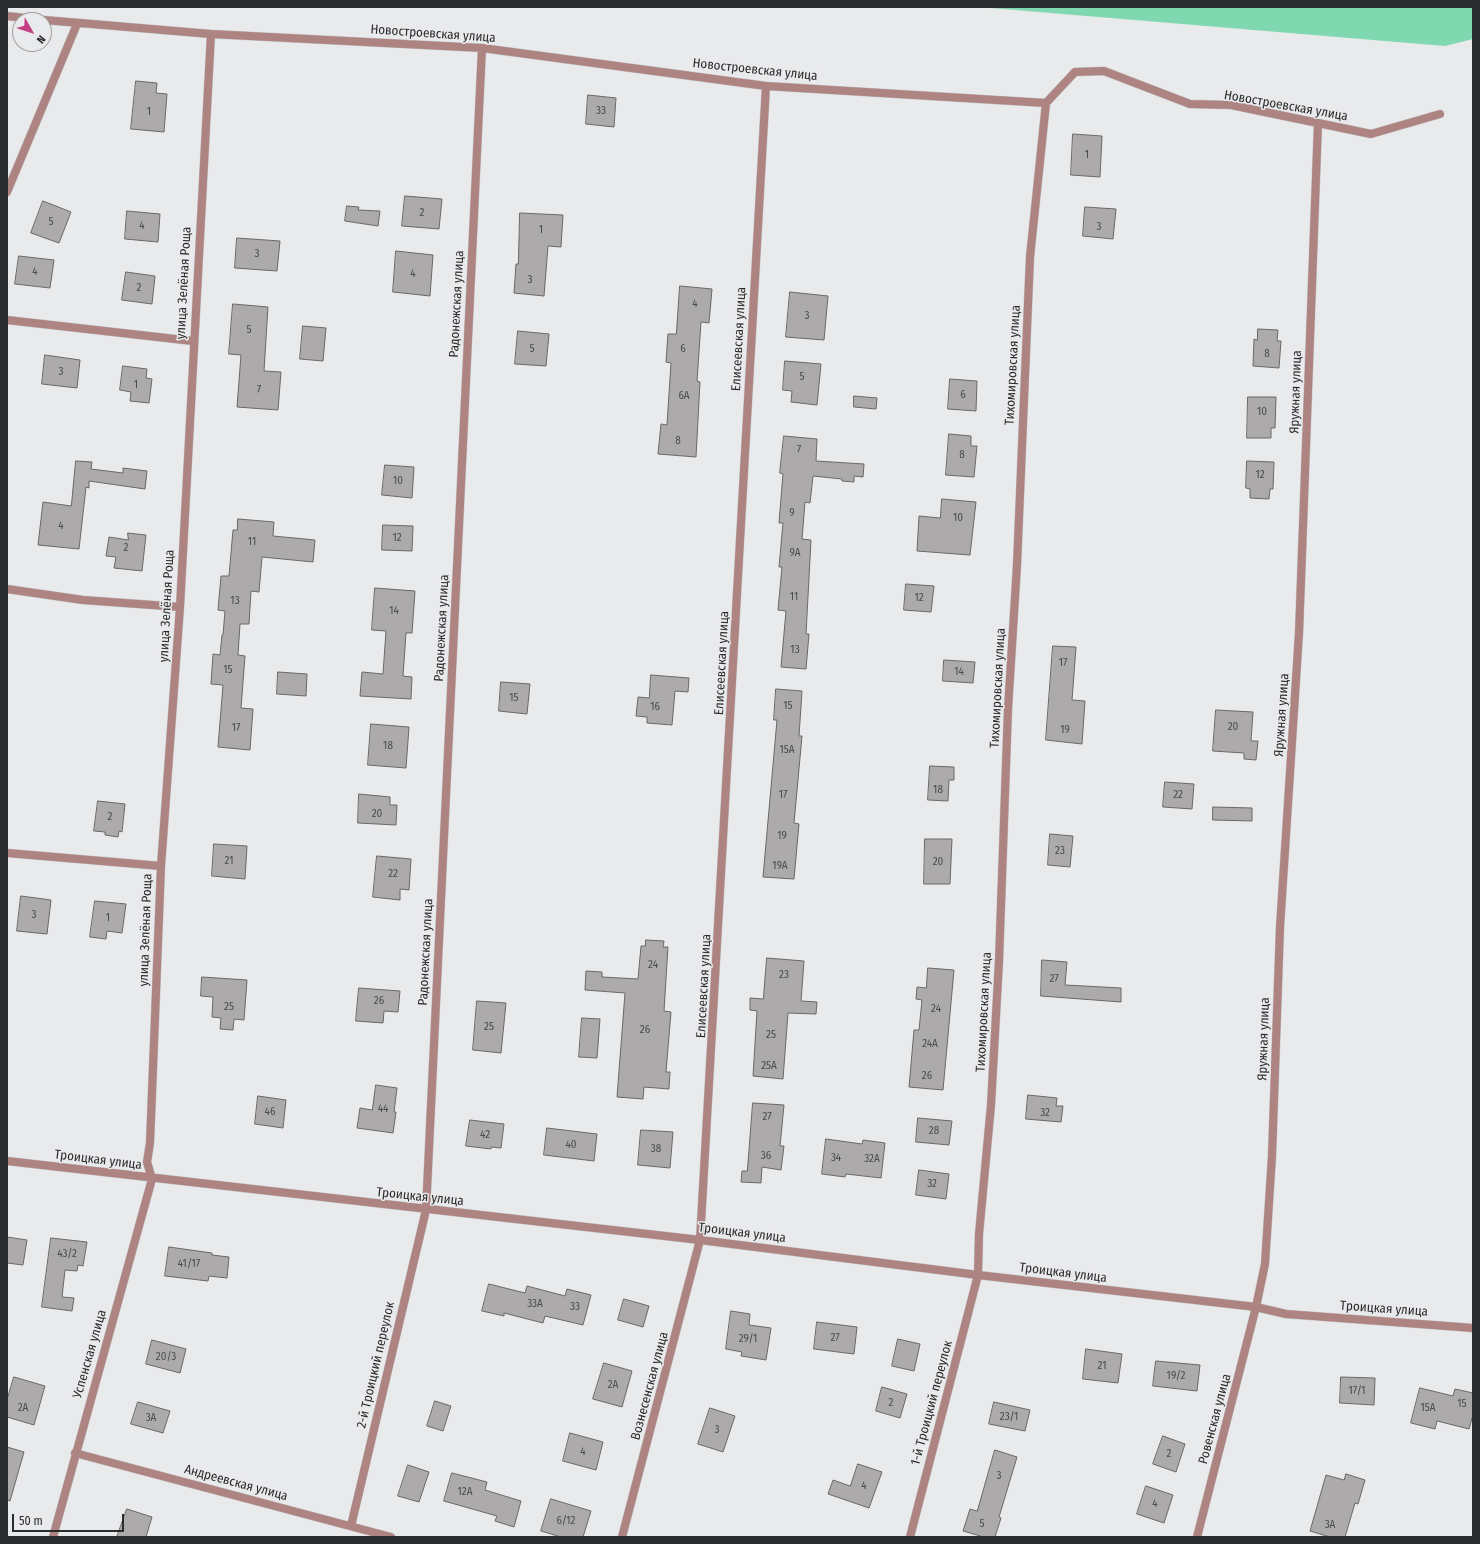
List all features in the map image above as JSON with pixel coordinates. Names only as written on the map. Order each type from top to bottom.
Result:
[{"type":"street","name":"Новостроевская улица","points":[[52,21],[210,34],[482,48],[766,86],[1046,103],[1075,72],[1104,71],[1190,104],[1231,106],[1303,122],[1318,123],[1372,134],[1440,114]]},
{"type":"street","points":[[7,192],[77,24]]},
{"type":"street","name":"улица Зелёная Роща","points":[[152,1179],[147,1162],[150,1143],[161,866],[180,607],[210,34]]},
{"type":"street","name":"Радонежская улица","points":[[426,1210],[482,48]]},
{"type":"street","name":"Елисеевская улица","points":[[700,1240],[766,86]]},
{"type":"street","name":"Тихомировская улица","points":[[978,1275],[979,1234],[991,1105],[999,961],[1008,709],[1017,557],[1030,257],[1046,103]]},
{"type":"street","name":"Яружная улица","points":[[1256,1307],[1264,1264],[1272,1156],[1280,927],[1299,633],[1318,123]]},
{"type":"street","points":[[7,320],[193,341]]},
{"type":"street","points":[[7,589],[83,600],[180,607]]},
{"type":"street","points":[[7,853],[161,866]]},
{"type":"street","name":"Троицкая улица","points":[[7,1161],[152,1179],[700,1240],[978,1275],[1256,1307],[1286,1314],[1473,1328]]},
{"type":"street","name":"Успенская улица","points":[[53,1537],[75,1452],[152,1179]]},
{"type":"street","name":"2-й Троицкий переулок","points":[[351,1526],[426,1210]]},
{"type":"street","name":"Вознесенская улица","points":[[622,1537],[700,1240]]},
{"type":"street","name":"1-й Троицкий переулок","points":[[910,1537],[978,1275]]},
{"type":"street","name":"Ровенская улица","points":[[1197,1537],[1256,1307]]},
{"type":"street","name":"Андреевская улица","points":[[75,1452],[391,1537]]},
{"type":"green space","points":[[979,7],[1473,7],[1473,39],[1445,46]]},
{"type":"building","points":[[136,81],[157,83],[156,93],[167,94],[164,132],[131,129]]},
{"type":"building","points":[[588,95],[616,98],[614,127],[586,124]]},
{"type":"building","points":[[1073,134],[1102,136],[1100,177],[1071,175]]},
{"type":"building","points":[[405,196],[442,199],[439,229],[402,226]]},
{"type":"building","points":[[43,201],[71,212],[59,243],[31,233]]},
{"type":"building","points":[[347,206],[359,207],[358,210],[380,211],[378,226],[345,221]]},
{"type":"building","points":[[1085,207],[1116,209],[1113,239],[1083,236]]},
{"type":"building","points":[[127,211],[160,214],[158,242],[125,239]]},
{"type":"building","points":[[520,213],[563,215],[561,247],[548,246],[544,296],[514,293],[516,264],[518,264]]},
{"type":"building","points":[[237,238],[280,241],[277,271],[235,268]]},
{"type":"building","points":[[396,251],[433,255],[430,296],[393,292]]},
{"type":"building","points":[[19,256],[54,260],[50,288],[15,284]]},
{"type":"building","points":[[126,272],[155,276],[152,304],[122,300]]},
{"type":"building","points":[[680,286],[712,289],[709,323],[701,322],[697,381],[700,382],[696,457],[658,454],[661,424],[667,425],[671,363],[666,362],[668,334],[676,334]]},
{"type":"building","points":[[790,292],[828,296],[824,340],[786,337]]},
{"type":"building","points":[[233,304],[268,307],[264,371],[281,372],[278,410],[237,407],[241,355],[229,354]]},
{"type":"building","points":[[303,326],[326,328],[323,361],[300,359]]},
{"type":"building","points":[[1258,329],[1278,330],[1277,341],[1281,341],[1279,368],[1253,366],[1254,339],[1257,340]]},
{"type":"building","points":[[518,331],[549,334],[546,366],[515,364]]},
{"type":"building","points":[[45,355],[80,360],[77,388],[42,384]]},
{"type":"building","points":[[785,361],[821,364],[817,405],[791,402],[792,391],[783,390]]},
{"type":"building","points":[[123,366],[147,369],[146,378],[152,379],[149,403],[130,401],[131,392],[120,390]]},
{"type":"building","points":[[950,379],[977,381],[976,411],[948,409]]},
{"type":"building","points":[[854,396],[877,398],[876,409],[854,407]]},
{"type":"building","points":[[1248,397],[1276,397],[1275,428],[1271,428],[1271,438],[1247,438]]},
{"type":"building","points":[[949,434],[971,436],[971,446],[977,446],[974,477],[946,475]]},
{"type":"building","points":[[784,436],[817,439],[816,461],[864,464],[863,477],[854,476],[854,482],[842,481],[842,479],[813,476],[810,503],[805,502],[802,539],[811,540],[806,634],[809,634],[806,669],[781,667],[786,611],[778,610],[782,567],[779,567],[783,523],[779,523],[783,474],[780,473]]},
{"type":"building","points":[[76,461],[92,462],[91,469],[123,473],[123,468],[147,471],[145,489],[89,481],[89,488],[86,487],[79,549],[38,545],[43,502],[71,506]]},
{"type":"building","points":[[1247,461],[1274,462],[1273,489],[1270,489],[1269,499],[1250,498],[1250,489],[1246,488]]},
{"type":"building","points":[[385,465],[414,467],[412,498],[382,495]]},
{"type":"building","points":[[942,499],[976,502],[970,555],[917,551],[919,516],[940,518]]},
{"type":"building","points":[[238,519],[274,522],[273,536],[315,540],[313,562],[262,557],[259,592],[251,591],[249,624],[240,624],[238,655],[245,656],[241,708],[253,709],[250,750],[218,747],[223,685],[211,684],[213,654],[220,655],[223,635],[225,611],[218,610],[221,576],[229,576],[233,530],[237,530]]},
{"type":"building","points":[[383,525],[413,526],[412,551],[382,550]]},
{"type":"building","points":[[128,533],[146,535],[142,571],[114,568],[116,557],[106,556],[109,537],[128,540]]},
{"type":"building","points":[[906,584],[934,586],[931,612],[904,610]]},
{"type":"building","points":[[375,588],[415,591],[412,633],[406,633],[403,676],[412,677],[411,699],[360,696],[362,672],[383,674],[386,631],[372,630]]},
{"type":"building","points":[[1053,646],[1076,647],[1072,700],[1085,701],[1082,744],[1046,740]]},
{"type":"building","points":[[944,660],[975,662],[973,683],[943,681]]},
{"type":"building","points":[[278,672],[307,674],[306,696],[277,694]]},
{"type":"building","points":[[651,675],[689,678],[688,692],[675,691],[672,725],[647,723],[647,717],[636,716],[638,697],[649,698]]},
{"type":"building","points":[[501,682],[530,684],[527,714],[499,711]]},
{"type":"building","points":[[776,689],[802,691],[799,736],[802,736],[794,823],[799,824],[794,879],[763,877],[777,720],[774,720]]},
{"type":"building","points":[[1216,710],[1253,712],[1251,741],[1258,741],[1256,760],[1244,759],[1244,753],[1213,751]]},
{"type":"building","points":[[371,724],[409,727],[406,768],[368,765]]},
{"type":"building","points":[[930,766],[954,767],[954,780],[949,780],[948,801],[928,800]]},
{"type":"building","points":[[1165,782],[1194,784],[1192,809],[1163,807]]},
{"type":"building","points":[[359,794],[390,797],[390,805],[397,805],[396,825],[358,823]]},
{"type":"building","points":[[98,801],[125,804],[122,832],[119,831],[118,837],[105,835],[105,832],[94,831]]},
{"type":"building","points":[[1213,807],[1252,808],[1252,821],[1213,820]]},
{"type":"building","points":[[1050,834],[1073,836],[1070,867],[1048,865]]},
{"type":"building","points":[[925,839],[952,839],[950,884],[924,884]]},
{"type":"building","points":[[214,844],[247,846],[245,879],[212,876]]},
{"type":"building","points":[[377,856],[411,859],[409,890],[400,889],[400,900],[373,897]]},
{"type":"building","points":[[21,896],[51,900],[47,934],[17,931]]},
{"type":"building","points":[[95,901],[126,904],[122,933],[107,931],[106,939],[90,937]]},
{"type":"building","points":[[646,940],[664,941],[663,947],[668,947],[664,1011],[671,1012],[666,1072],[670,1072],[669,1089],[644,1087],[643,1099],[617,1097],[625,993],[585,990],[586,971],[602,972],[602,977],[638,979],[641,946],[645,946]]},
{"type":"building","points":[[767,958],[804,961],[801,1001],[817,1002],[816,1014],[788,1013],[783,1079],[753,1076],[757,1011],[750,1010],[750,998],[763,999]]},
{"type":"building","points":[[1042,960],[1067,962],[1065,985],[1121,988],[1121,1002],[1041,996]]},
{"type":"building","points":[[928,968],[954,970],[943,1090],[909,1087],[914,1030],[919,1030],[922,1000],[916,999],[917,987],[926,988]]},
{"type":"building","points":[[202,977],[247,980],[244,1020],[234,1019],[233,1030],[220,1029],[221,1018],[212,1017],[213,997],[201,996]]},
{"type":"building","points":[[359,988],[400,991],[398,1012],[384,1011],[383,1023],[356,1021]]},
{"type":"building","points":[[477,1001],[506,1003],[501,1053],[473,1050]]},
{"type":"building","points":[[582,1018],[600,1019],[597,1058],[579,1057]]},
{"type":"building","points":[[376,1085],[397,1088],[393,1133],[357,1128],[360,1108],[372,1110]]},
{"type":"building","points":[[1028,1095],[1057,1098],[1056,1106],[1063,1106],[1061,1122],[1026,1119]]},
{"type":"building","points":[[258,1096],[286,1100],[283,1128],[255,1124]]},
{"type":"building","points":[[753,1103],[784,1105],[780,1146],[784,1146],[781,1170],[762,1167],[761,1183],[741,1182],[742,1171],[747,1171]]},
{"type":"building","points":[[918,1118],[952,1121],[949,1145],[916,1142]]},
{"type":"building","points":[[470,1120],[504,1124],[501,1148],[491,1147],[491,1149],[466,1146]]},
{"type":"building","points":[[547,1128],[597,1134],[594,1161],[544,1155]]},
{"type":"building","points":[[641,1130],[673,1132],[670,1168],[638,1165]]},
{"type":"building","points":[[826,1139],[862,1144],[863,1140],[885,1143],[881,1178],[846,1174],[845,1177],[822,1174]]},
{"type":"building","points":[[919,1170],[949,1174],[946,1199],[916,1195]]},
{"type":"building","points":[[7,1237],[27,1240],[23,1265],[7,1263]]},
{"type":"building","points":[[51,1238],[87,1242],[83,1266],[78,1265],[77,1271],[65,1270],[62,1297],[74,1298],[72,1311],[42,1307]]},
{"type":"building","points":[[169,1247],[229,1257],[227,1278],[209,1276],[208,1281],[165,1276]]},
{"type":"building","points":[[489,1284],[525,1293],[527,1286],[565,1296],[567,1289],[591,1295],[583,1325],[545,1316],[543,1323],[504,1313],[504,1316],[482,1311]]},
{"type":"building","points":[[624,1299],[649,1306],[643,1327],[618,1320]]},
{"type":"building","points":[[731,1311],[750,1314],[749,1325],[771,1328],[766,1360],[741,1356],[742,1352],[726,1349]]},
{"type":"building","points":[[817,1322],[857,1327],[854,1354],[814,1349]]},
{"type":"building","points":[[898,1339],[920,1344],[914,1371],[892,1366]]},
{"type":"building","points":[[152,1340],[186,1349],[180,1373],[146,1364]]},
{"type":"building","points":[[1086,1349],[1122,1354],[1118,1383],[1083,1379]]},
{"type":"building","points":[[1156,1361],[1200,1365],[1197,1391],[1153,1386]]},
{"type":"building","points":[[604,1363],[632,1371],[622,1407],[593,1399]]},
{"type":"building","points":[[14,1377],[45,1386],[34,1425],[7,1417],[7,1400]]},
{"type":"building","points":[[1341,1377],[1375,1378],[1374,1405],[1340,1403]]},
{"type":"building","points":[[882,1387],[907,1394],[900,1418],[876,1411]]},
{"type":"building","points":[[1420,1388],[1453,1396],[1455,1389],[1473,1393],[1473,1415],[1469,1429],[1437,1421],[1435,1429],[1411,1423]]},
{"type":"building","points":[[435,1401],[451,1406],[443,1431],[427,1426]]},
{"type":"building","points":[[138,1402],[170,1411],[163,1433],[131,1424]]},
{"type":"building","points":[[994,1402],[1030,1410],[1025,1431],[989,1424]]},
{"type":"building","points":[[710,1408],[735,1416],[723,1452],[698,1444]]},
{"type":"building","points":[[570,1433],[603,1442],[596,1470],[563,1461]]},
{"type":"building","points":[[1163,1436],[1185,1444],[1176,1472],[1153,1464]]},
{"type":"building","points":[[7,1447],[24,1452],[10,1501],[7,1500]]},
{"type":"building","points":[[995,1450],[1017,1457],[999,1517],[1001,1518],[995,1537],[984,1537],[963,1531],[970,1509],[977,1511]]},
{"type":"building","points":[[858,1464],[882,1472],[869,1508],[828,1494],[833,1480],[850,1486]]},
{"type":"building","points":[[408,1465],[429,1472],[419,1502],[398,1496]]},
{"type":"building","points":[[452,1473],[487,1482],[485,1490],[521,1501],[514,1527],[495,1521],[497,1516],[444,1501]]},
{"type":"building","points":[[1346,1474],[1365,1480],[1358,1504],[1355,1503],[1345,1537],[1330,1537],[1310,1531],[1326,1475],[1344,1480]]},
{"type":"building","points":[[1146,1486],[1173,1495],[1164,1523],[1137,1514]]},
{"type":"building","points":[[551,1499],[591,1511],[583,1537],[561,1537],[541,1531]]},
{"type":"building","points":[[127,1509],[152,1517],[146,1537],[117,1537]]}]
